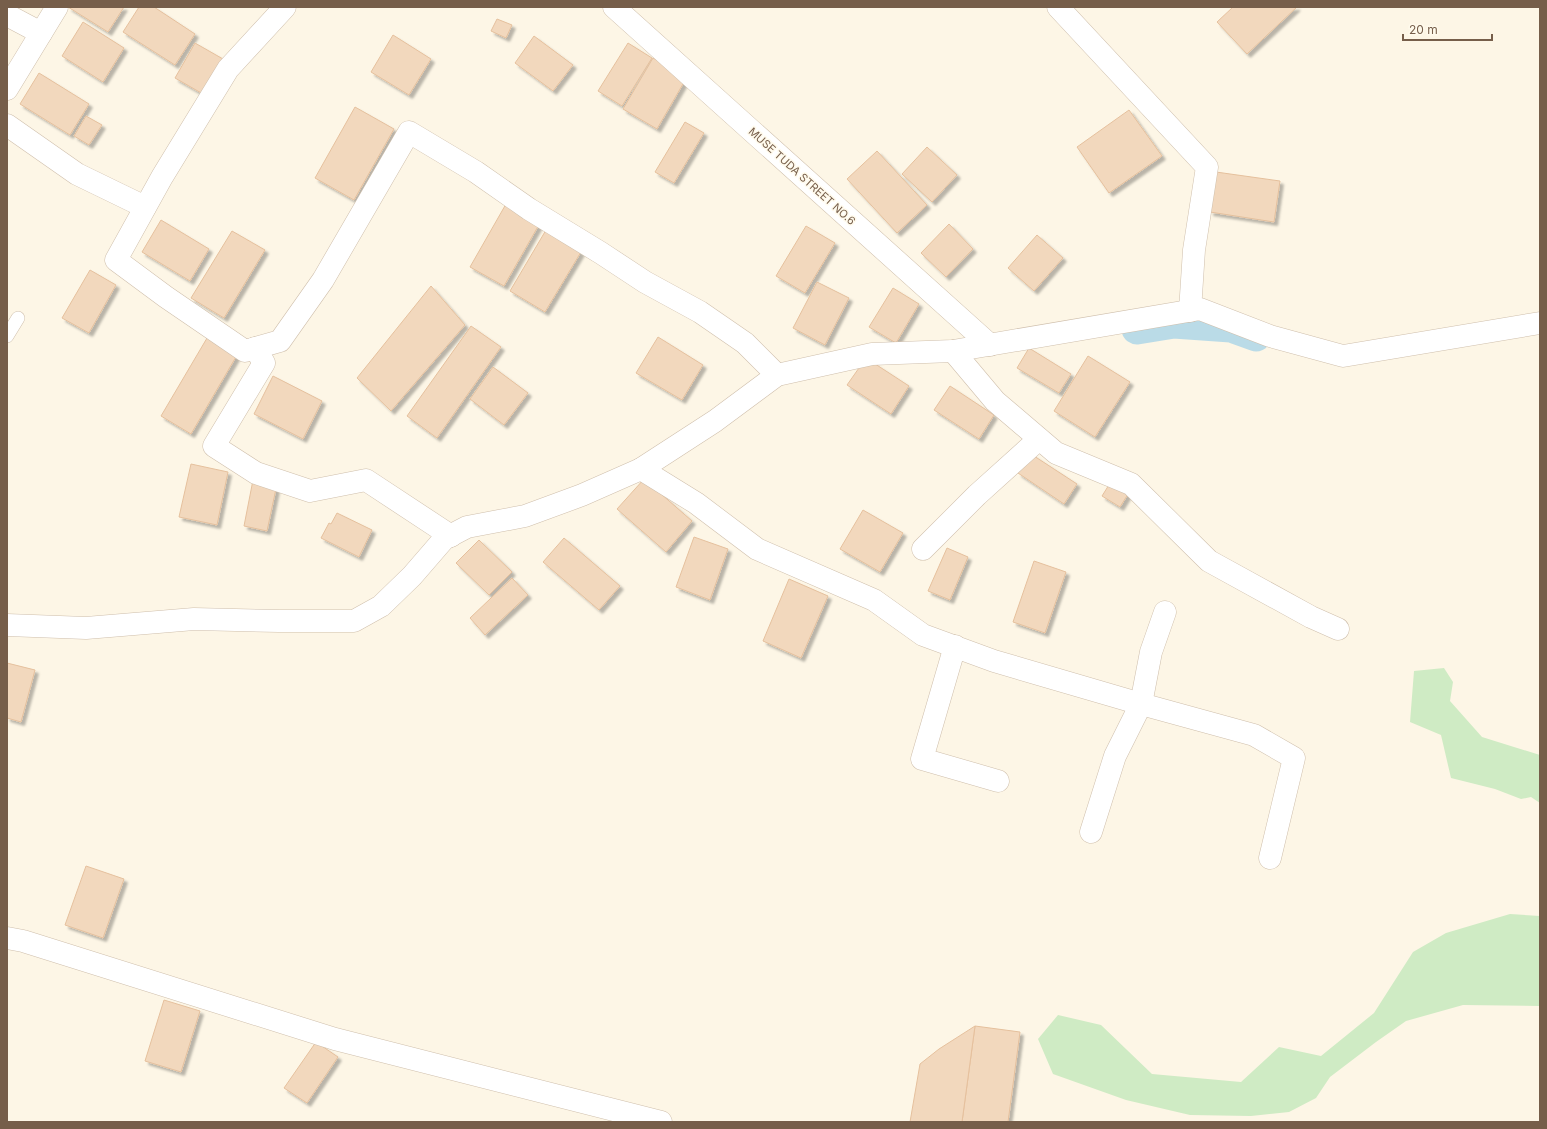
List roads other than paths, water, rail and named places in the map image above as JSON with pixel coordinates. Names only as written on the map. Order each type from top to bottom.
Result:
[{"type":"street","points":[[7,89],[57,7]]},
{"type":"street","points":[[285,7],[228,69],[145,207],[116,260],[166,297],[245,351],[280,341],[323,280],[409,132],[476,172],[529,209],[645,282],[700,312],[745,343],[777,375]]},
{"type":"street","name":"MUSE TUDA STREET NO.6","points":[[614,7],[990,345]]},
{"type":"street","points":[[1058,7],[1207,167],[1194,250],[1190,311]]},
{"type":"street","points":[[7,15],[41,33]]},
{"type":"street","points":[[7,125],[77,174],[145,207]]},
{"type":"street","points":[[7,625],[86,628],[194,619],[354,621],[381,606],[412,576],[444,540],[467,527],[525,516],[582,495],[641,469],[715,421],[777,375],[872,354],[953,351],[1200,309],[1270,336],[1343,356],[1540,323]]},
{"type":"street","points":[[255,348],[264,363],[214,446],[256,473],[310,491],[366,480],[451,536]]},
{"type":"street","points":[[953,351],[995,401],[1056,453],[1131,484],[1209,561],[1311,617],[1338,629]]},
{"type":"street","points":[[923,549],[977,495],[1039,439]]},
{"type":"street","points":[[641,469],[696,503],[757,549],[874,600],[923,634],[994,661],[1254,735],[1294,758],[1270,858]]},
{"type":"street","points":[[1091,832],[1115,756],[1141,704],[1151,652],[1165,612]]},
{"type":"street","points":[[955,646],[922,760],[998,781]]},
{"type":"street","points":[[7,938],[22,941],[335,1039],[661,1122]]},
{"type":"lane","points":[[7,336],[18,318]]},
{"type":"waterway","points":[[1137,329],[1174,323],[1231,327],[1256,336]]}]
